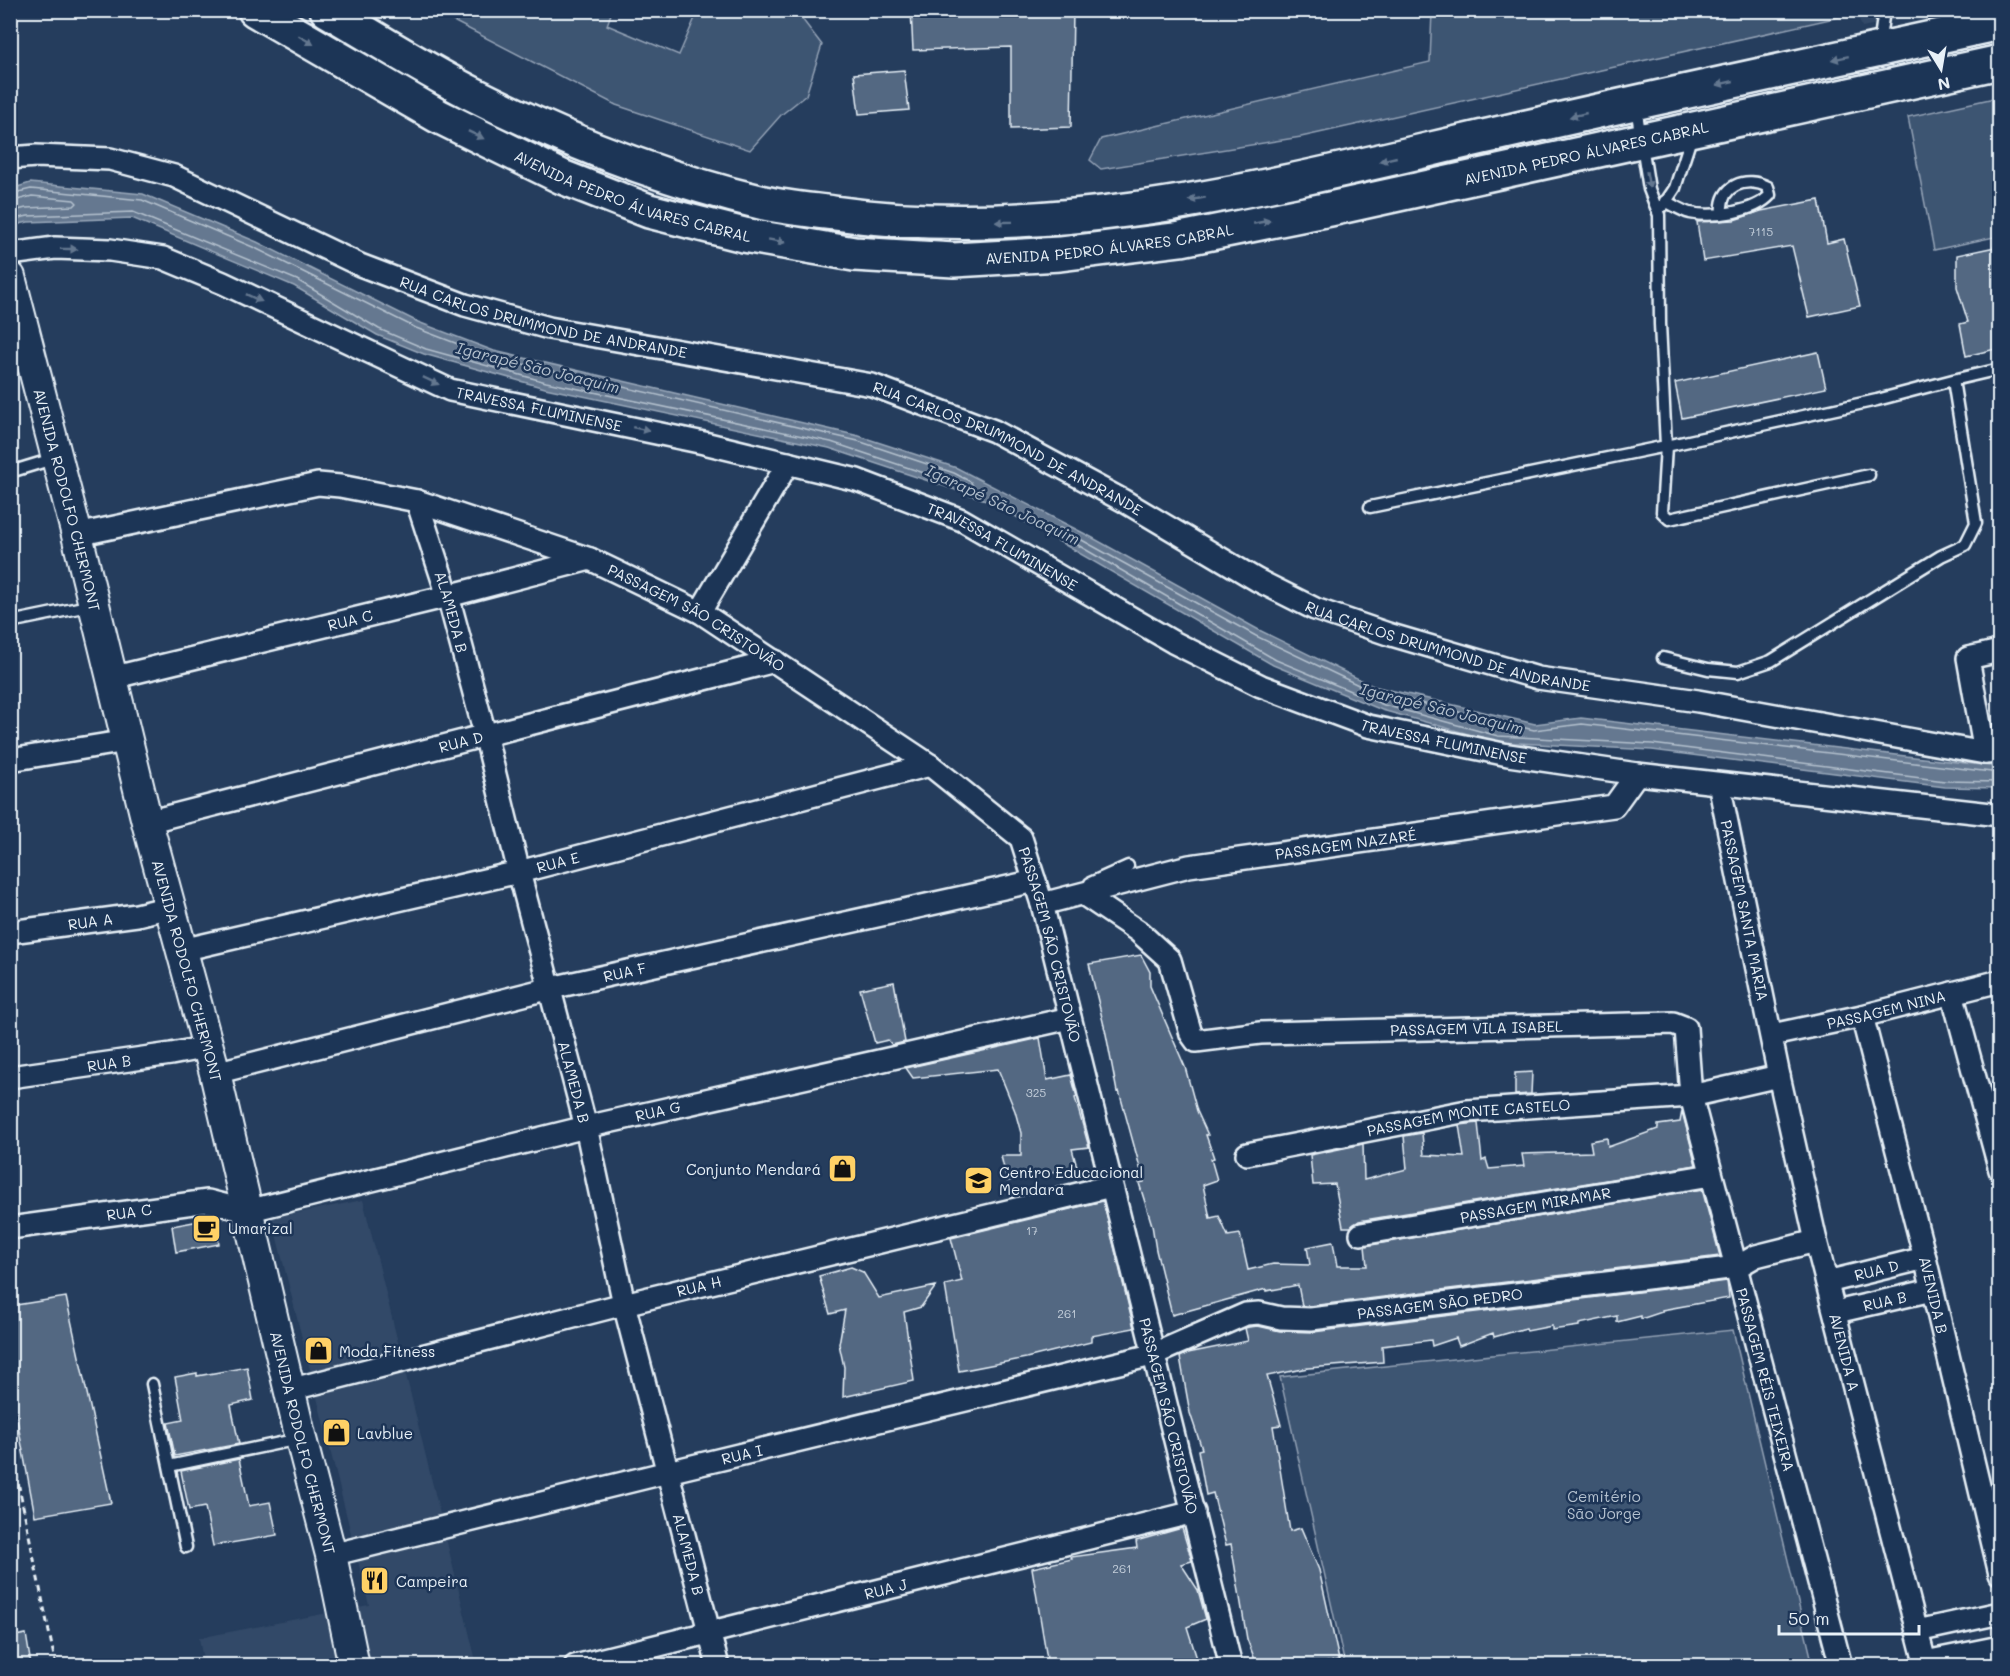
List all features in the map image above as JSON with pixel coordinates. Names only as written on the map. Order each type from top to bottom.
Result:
[{"type":"main road","name":"AVENIDA PEDRO ÁLVARES CABRAL","points":[[255,10],[438,116],[562,177],[660,213],[744,235],[854,254],[954,260],[1060,254],[1182,239],[2000,62]]},
{"type":"main road","name":"AVENIDA PEDRO ÁLVARES CABRAL","points":[[327,10],[470,92],[558,133],[660,174],[768,204],[864,218],[929,223],[1018,222],[1144,209],[1314,176],[1989,22]]},
{"type":"main road","name":"AVENIDA RODOLFO CHERMONT","points":[[10,277],[78,536],[147,822],[212,1060],[289,1390],[331,1555],[354,1665]]},
{"type":"street","name":"RUA CARLOS DRUMMOND DE ANDRANDE","points":[[10,159],[36,156],[110,159],[174,176],[360,265],[465,305],[549,328],[872,385],[994,431],[1124,501],[1276,590],[1315,609],[1388,634],[1538,678],[1698,700],[1992,752]]},
{"type":"street","name":"TRAVESSA FLUMINENSE","points":[[10,254],[55,248],[110,249],[163,258],[223,283],[450,390],[704,443],[857,480],[962,520],[1182,647],[1261,686],[1368,726],[1508,755],[1637,774],[2000,815]]},
{"type":"street","points":[[700,612],[788,463]]},
{"type":"street","name":"PASSAGEM SÃO CRISTOVÃO","points":[[78,536],[318,484],[417,501],[590,559],[700,612],[930,765],[1021,838],[1042,904],[1152,1355],[1194,1512],[1231,1665]]},
{"type":"street","name":"ALAMEDA B","points":[[417,501],[448,596],[485,734],[586,1127],[624,1304],[718,1665]]},
{"type":"street","name":"RUA C","points":[[111,678],[590,559]]},
{"type":"street","points":[[1992,752],[1968,657],[2000,651]]},
{"type":"street","name":"RUA D","points":[[147,822],[775,661]]},
{"type":"street","points":[[10,760],[127,741]]},
{"type":"street","name":"RUA E","points":[[182,950],[519,872],[930,765]]},
{"type":"street","name":"PASSAGEM NAZARÉ","points":[[1042,904],[1189,866],[1614,807],[1637,774]]},
{"type":"street","name":"PASSAGEM SANTA MARIA","points":[[1719,784],[1772,1035]]},
{"type":"street","name":"RUA F","points":[[212,1060],[1035,881]]},
{"type":"street","name":"PASSAGEM VILA ISABEL","points":[[1083,894],[1138,931],[1170,960],[1191,1034],[1196,1041],[1260,1033],[1673,1023],[1686,1028],[1691,1096]]},
{"type":"street","name":"RUA A","points":[[10,932],[137,915],[170,907]]},
{"type":"street","name":"PASSAGEM NINA","points":[[1772,1035],[1862,1016],[2000,981]]},
{"type":"street","points":[[1952,993],[2000,1170]]},
{"type":"street","name":"AVENIDA B","points":[[1862,1016],[1925,1258],[2000,1574]]},
{"type":"street","name":"RUA G","points":[[247,1211],[586,1127],[1070,1018]]},
{"type":"street","name":"AVENIDA A","points":[[1772,1035],[1816,1241],[1926,1664]]},
{"type":"street","name":"RUA B","points":[[10,1077],[171,1054],[212,1060]]},
{"type":"street","name":"PASSAGEM MONTE CASTELO","points":[[1247,1154],[1467,1111],[1691,1096],[1779,1076]]},
{"type":"street","name":"PASSAGEM RÉIS TEIXEIRA","points":[[1691,1096],[1841,1665]]},
{"type":"street","name":"PASSAGEM MIRAMAR","points":[[1361,1234],[1711,1175]]},
{"type":"street","name":"RUA H","points":[[289,1390],[624,1304],[1111,1186]]},
{"type":"street","name":"RUA C","points":[[10,1228],[208,1201],[247,1211]]},
{"type":"street","name":"PASSAGEM SÃO PEDRO","points":[[1152,1355],[1246,1314],[1259,1313],[1281,1318],[1311,1319],[1737,1267],[1756,1256],[1816,1241]]},
{"type":"street","name":"RUA D","points":[[1827,1282],[1925,1258]]},
{"type":"street","name":"RUA B","points":[[1836,1312],[1932,1290]]},
{"type":"street","name":"RUA I","points":[[331,1555],[1152,1355]]},
{"type":"street","name":"RUA J","points":[[575,1665],[1194,1512]]},
{"type":"street","points":[[1917,1631],[2000,1613]]},
{"type":"street","points":[[1926,1664],[2000,1647]]},
{"type":"lane","points":[[1878,49],[1884,10]]},
{"type":"lane","points":[[1635,103],[1649,189],[1659,215],[1660,324],[1666,446],[1662,512],[1669,519],[1869,475]]},
{"type":"lane","points":[[1659,215],[1665,201],[1675,188],[1694,129]]},
{"type":"lane","points":[[1665,201],[1689,213],[1712,215],[1722,213]]},
{"type":"lane","points":[[1370,507],[1877,400],[2000,369]]},
{"type":"lane","points":[[1663,658],[1708,669],[1738,672],[1771,660],[1941,556],[1965,545],[1976,523],[1953,380]]},
{"type":"lane","points":[[10,472],[57,458]]},
{"type":"lane","points":[[10,622],[94,605]]},
{"type":"lane","points":[[1042,904],[1128,866]]},
{"type":"lane","points":[[152,1384],[186,1547]]},
{"type":"lane","points":[[169,1466],[301,1439]]},
{"type":"path","points":[[10,1443],[56,1665]]},
{"type":"shaded area","points":[[1856,11],[1939,11],[1862,27]]},
{"type":"shaded area","points":[[363,1200],[477,1665],[204,1665],[199,1638],[369,1605],[272,1218]]},
{"type":"green space","points":[[1856,10],[1857,13],[1301,137],[1101,169],[1090,160],[1101,139],[1430,62],[1432,11]]},
{"type":"green space","points":[[434,11],[612,11],[607,25],[679,55],[698,11],[796,11],[822,45],[806,95],[781,115],[750,150],[616,105]]},
{"type":"green space","points":[[1999,97],[1999,236],[1934,250],[1908,117]]},
{"type":"green space","name":"Cemitério São Jorge","points":[[1733,1330],[1813,1665],[1345,1665],[1280,1377]]},
{"type":"water","name":"Igarapé São Joaquim","points":[[30,183],[143,194],[257,242],[418,322],[494,351],[859,436],[957,468],[1091,537],[1259,630],[1373,686],[1535,724],[1581,718],[1999,767],[1999,788],[1945,787],[1652,750],[1497,742],[1382,710],[1273,665],[989,501],[829,448],[545,388],[424,354],[377,335],[294,286],[132,218],[28,222],[11,226],[11,189]]},
{"type":"building","points":[[911,10],[1073,10],[1071,127],[1011,129],[1011,47],[913,50]]},
{"type":"building","points":[[904,70],[909,110],[859,114],[854,74]]},
{"type":"building","points":[[1819,200],[1827,243],[1844,239],[1860,306],[1809,317],[1792,246],[1703,261],[1697,222],[1734,220],[1761,211]]},
{"type":"building","points":[[2000,246],[2000,348],[1966,356],[1960,324],[1968,322],[1957,287],[1957,255]]},
{"type":"building","points":[[1818,352],[1826,388],[1682,418],[1675,383]]},
{"type":"building","points":[[1141,955],[1150,972],[1150,986],[1185,1067],[1197,1111],[1208,1135],[1206,1135],[1214,1158],[1211,1159],[1217,1180],[1203,1185],[1210,1218],[1219,1216],[1228,1236],[1240,1234],[1248,1270],[1273,1264],[1310,1265],[1307,1247],[1333,1242],[1337,1266],[1367,1266],[1365,1246],[1702,1189],[1720,1256],[1310,1306],[1302,1306],[1298,1285],[1266,1291],[1266,1289],[1172,1315],[1152,1225],[1139,1183],[1144,1182],[1119,1091],[1117,1092],[1089,964]]},
{"type":"building","points":[[894,982],[905,1042],[892,1045],[888,1040],[875,1043],[860,989]]},
{"type":"building","points":[[1040,1038],[1047,1080],[1071,1075],[1089,1147],[1072,1149],[1077,1167],[1007,1181],[1001,1156],[1021,1156],[1021,1133],[998,1069],[913,1078],[906,1068]]},
{"type":"building","points":[[1532,1072],[1531,1094],[1515,1095],[1515,1073]]},
{"type":"building","points":[[1682,1111],[1696,1165],[1359,1221],[1351,1227],[1343,1227],[1335,1184],[1313,1185],[1310,1155],[1363,1144],[1364,1180],[1407,1169],[1404,1136],[1422,1133],[1424,1155],[1464,1157],[1459,1125],[1478,1123],[1482,1161],[1486,1159],[1489,1169],[1524,1166],[1522,1154],[1592,1152],[1590,1141],[1607,1138],[1608,1147],[1658,1129],[1658,1125],[1680,1122]]},
{"type":"building","points":[[1103,1201],[1134,1328],[1091,1336],[1091,1342],[1026,1358],[959,1371],[945,1285],[962,1281],[951,1238]]},
{"type":"building","points":[[215,1218],[219,1244],[176,1252],[172,1226]]},
{"type":"building","points":[[851,1267],[863,1272],[879,1298],[936,1286],[921,1307],[904,1312],[914,1381],[843,1397],[844,1367],[839,1344],[845,1310],[830,1314],[819,1276]]},
{"type":"building","points":[[1727,1281],[1729,1298],[1662,1310],[1662,1312],[1641,1319],[1641,1316],[1617,1322],[1617,1316],[1552,1330],[1552,1326],[1527,1331],[1526,1328],[1494,1337],[1493,1333],[1459,1346],[1456,1338],[1432,1346],[1431,1340],[1382,1346],[1383,1362],[1308,1368],[1267,1376],[1281,1425],[1273,1426],[1290,1531],[1301,1528],[1319,1570],[1339,1660],[1314,1665],[1257,1665],[1247,1639],[1231,1544],[1226,1545],[1213,1493],[1206,1495],[1198,1450],[1202,1449],[1190,1413],[1180,1357],[1188,1353],[1248,1341],[1245,1328],[1249,1327],[1313,1332]]},
{"type":"building","points":[[66,1297],[111,1503],[35,1516],[10,1382],[10,1306]]},
{"type":"building","points":[[247,1367],[253,1400],[231,1405],[239,1444],[175,1456],[168,1423],[183,1420],[175,1377],[197,1373],[197,1376]]},
{"type":"building","points":[[239,1459],[249,1506],[270,1502],[277,1535],[213,1546],[205,1507],[189,1510],[181,1471]]},
{"type":"building","points":[[1182,1528],[1192,1561],[1181,1564],[1198,1590],[1206,1619],[1187,1627],[1198,1662],[1184,1665],[1048,1665],[1032,1568],[1072,1559],[1071,1557],[1137,1548],[1136,1541]]},
{"type":"building","points":[[26,1634],[31,1665],[10,1665],[10,1637]]},
{"type":"place","name":"Conjunto Mendará","points":[[842,1169]]},
{"type":"place","name":"Centro Educacional Mendara","points":[[978,1181]]},
{"type":"place","name":"Umarizal","points":[[207,1228]]},
{"type":"place","name":"Moda Fitness","points":[[318,1351]]},
{"type":"place","name":"Lavblue","points":[[336,1433]]},
{"type":"place","name":"Campeira","points":[[375,1581]]}]
